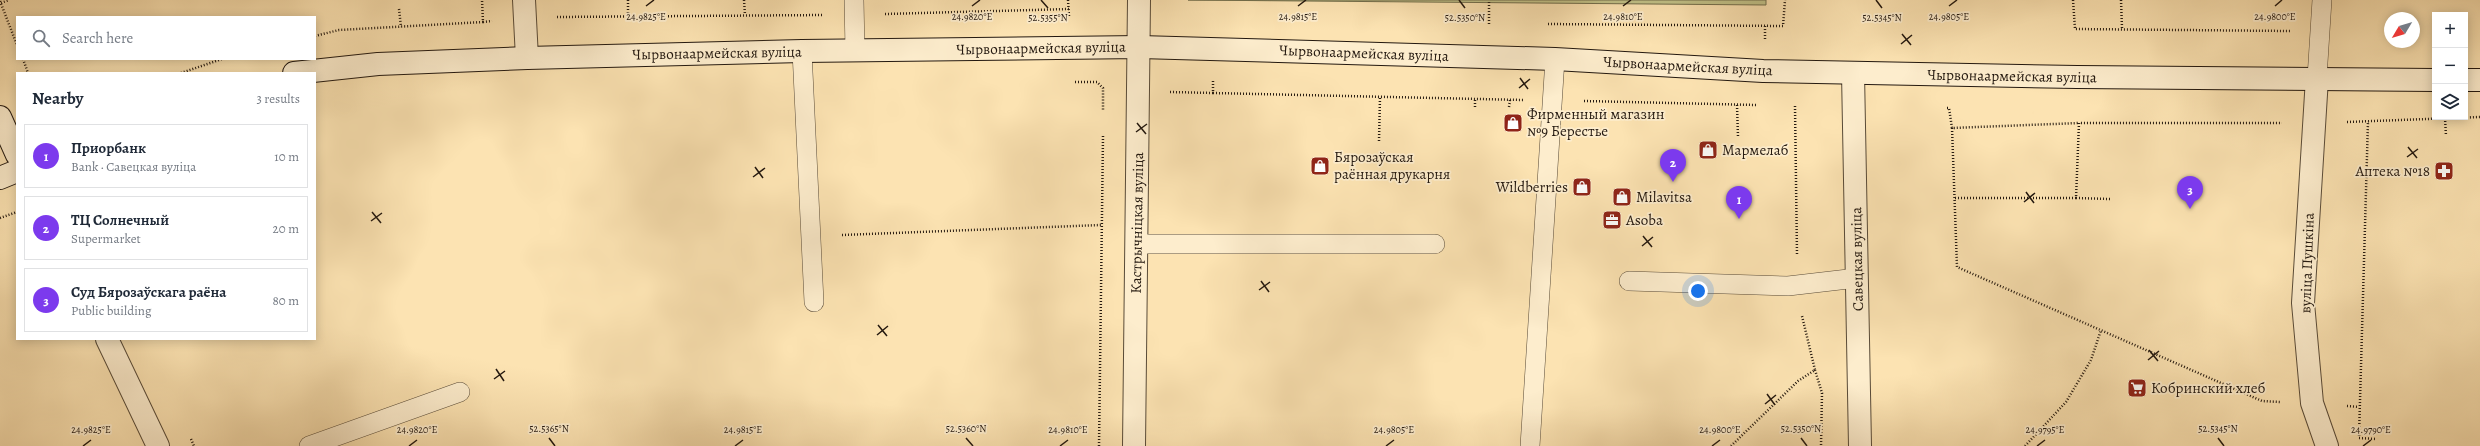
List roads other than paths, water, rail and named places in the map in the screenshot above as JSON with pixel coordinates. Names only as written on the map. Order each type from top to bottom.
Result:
[{"type":"main road","name":"Кастрычніцкая вуліца","points":[[1134,446],[1140,47],[1139,0]]},
{"type":"main road","points":[[524,8],[527,58]]},
{"type":"main road","name":"Чырвонаармейская вуліца","points":[[303,72],[378,64],[527,58],[855,50],[1140,47],[1555,59],[1763,71],[2084,78],[2317,78],[2432,80]]},
{"type":"main road","name":"Савецкая вуліца","points":[[1853,73],[1860,446]]},
{"type":"main road","name":"вуліца Пушкіна","points":[[2317,78],[2303,303],[2312,403],[2327,446]]},
{"type":"main road","points":[[2468,80],[2480,80]]},
{"type":"main road","points":[[0,117],[16,153]]},
{"type":"main road","points":[[0,178],[16,171]]},
{"type":"main road","points":[[107,340],[158,446]]},
{"type":"lane","points":[[2317,78],[2322,0]]},
{"type":"lane","points":[[855,7],[855,50]]},
{"type":"lane","points":[[802,51],[814,302]]},
{"type":"lane","points":[[1530,446],[1555,59]]},
{"type":"lane","points":[[1137,244],[1435,244]]},
{"type":"lane","points":[[1629,281],[1788,286],[1857,278]]},
{"type":"lane","points":[[310,446],[460,392]]},
{"type":"place","name":"Фирменный магазин №9 Берестье","points":[[1513,123]]},
{"type":"place","name":"Мармелаб","points":[[1708,150]]},
{"type":"place","name":"Бярозаўская раённая друкарня","points":[[1320,166]]},
{"type":"place","name":"Аптека №18","points":[[2444,171]]},
{"type":"place","name":"ТЦ Солнечный","points":[[1673,182]]},
{"type":"place","name":"Wildberries","points":[[1582,187]]},
{"type":"place","name":"Milavitsa","points":[[1622,197]]},
{"type":"place","name":"Суд Бярозаўскага раёна","points":[[2190,209]]},
{"type":"place","name":"Приорбанк","points":[[1739,219]]},
{"type":"place","name":"Asoba","points":[[1612,220]]},
{"type":"place","name":"Кобринский хлеб","points":[[2137,388]]}]
